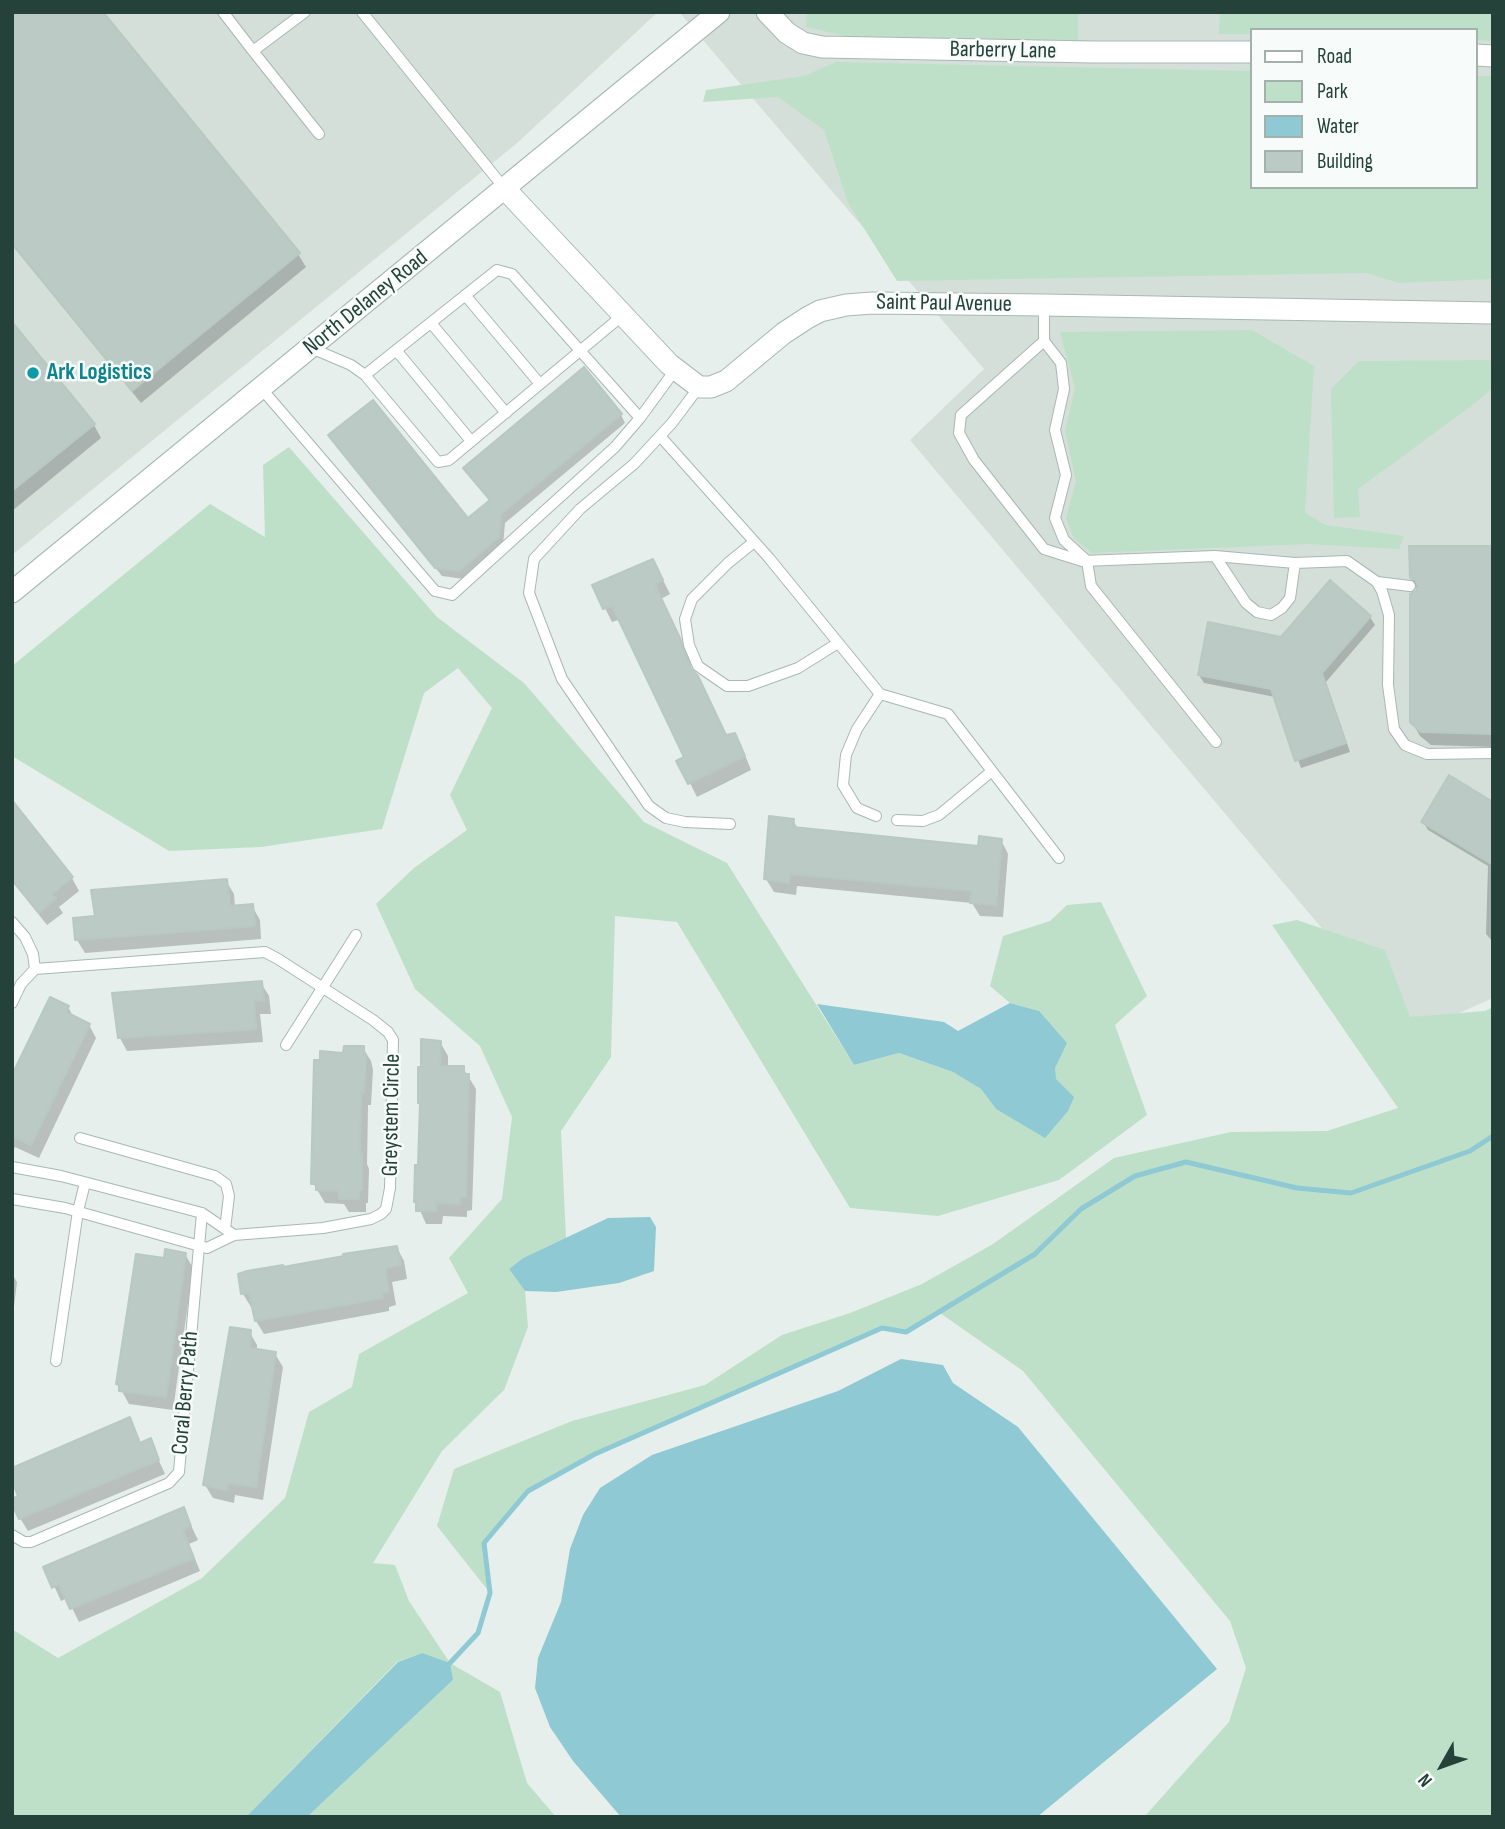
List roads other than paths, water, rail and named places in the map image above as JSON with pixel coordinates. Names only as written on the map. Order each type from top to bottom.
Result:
[{"type":"street","name":"North Delaney Road","points":[[12,592],[719,12]]},
{"type":"street","name":"Barberry Lane","points":[[767,12],[787,33],[803,43],[822,47],[1250,52]]},
{"type":"street","points":[[505,189],[676,370],[699,387]]},
{"type":"street","name":"Saint Paul Avenue","points":[[699,387],[711,387],[726,381],[807,318],[820,311],[845,305],[1044,305],[1493,313]]},
{"type":"lane","points":[[223,12],[319,134]]},
{"type":"lane","points":[[253,51],[305,12]]},
{"type":"lane","points":[[362,12],[505,189]]},
{"type":"lane","points":[[365,375],[496,270],[512,274],[640,418]]},
{"type":"lane","points":[[465,295],[540,384]]},
{"type":"lane","points":[[1044,305],[1044,341],[1061,363],[1064,389],[1055,430],[1066,475],[1055,518],[1064,540],[1087,561],[1091,586],[1216,742]]},
{"type":"lane","points":[[311,348],[351,365],[365,375],[438,462],[449,460],[623,315]]},
{"type":"lane","points":[[431,323],[506,413]]},
{"type":"lane","points":[[1044,341],[961,415],[958,433],[974,460],[1044,549],[1087,561],[1215,556],[1295,563],[1347,561],[1377,582],[1410,586]]},
{"type":"lane","points":[[396,350],[471,442]]},
{"type":"lane","points":[[261,388],[435,591],[452,594],[615,447],[676,370]]},
{"type":"lane","points":[[699,387],[634,464],[580,509],[534,559],[529,593],[562,679],[649,806],[666,818],[685,822],[730,824]]},
{"type":"lane","points":[[660,436],[754,542],[880,694],[948,714],[1059,858]]},
{"type":"lane","points":[[754,542],[728,563],[692,599],[685,619],[689,645],[698,666],[727,686],[748,686],[798,668],[838,643]]},
{"type":"lane","points":[[1215,556],[1246,603],[1257,612],[1272,615],[1290,598],[1295,563]]},
{"type":"lane","points":[[1377,582],[1388,615],[1388,685],[1394,729],[1405,746],[1427,754],[1493,754]]},
{"type":"lane","points":[[876,816],[857,808],[844,785],[846,755],[857,729],[880,694]]},
{"type":"lane","points":[[897,820],[923,821],[939,815],[992,771]]},
{"type":"lane","points":[[12,922],[25,937],[33,954],[35,969],[21,984],[12,1003]]},
{"type":"lane","points":[[286,1045],[356,935]]},
{"type":"lane","name":"Greystem Circle","points":[[35,969],[265,952],[373,1020],[388,1032],[393,1040],[390,1188],[386,1209],[371,1219],[323,1228],[229,1232],[206,1248],[199,1245]]},
{"type":"lane","points":[[80,1138],[215,1176],[226,1184],[229,1196],[229,1232]]},
{"type":"lane","points":[[12,1167],[202,1213],[229,1232]]},
{"type":"lane","points":[[56,1361],[78,1211],[85,1183]]},
{"type":"lane","points":[[12,1199],[78,1211],[199,1245]]},
{"type":"lane","name":"Coral Berry Path","points":[[12,1535],[24,1542],[31,1542],[169,1482],[180,1472],[202,1213]]},
{"type":"water","points":[[1010,1003],[1039,1011],[1067,1043],[1055,1068],[1056,1079],[1074,1097],[1068,1111],[1045,1138],[996,1109],[981,1089],[953,1072],[899,1053],[854,1065],[817,1004],[944,1022],[958,1031]]},
{"type":"water","points":[[650,1217],[656,1227],[654,1271],[619,1283],[556,1292],[525,1291],[509,1269],[523,1258],[608,1218]]},
{"type":"water","points":[[901,1359],[943,1365],[953,1383],[1018,1427],[1217,1669],[1037,1817],[621,1817],[573,1761],[550,1727],[535,1688],[538,1658],[561,1602],[570,1549],[583,1515],[600,1488],[652,1455],[838,1391]]},
{"type":"water","points":[[422,1653],[450,1663],[453,1680],[307,1817],[246,1817],[398,1662]]},
{"type":"waterway","points":[[450,1663],[478,1633],[490,1593],[484,1543],[528,1491],[595,1454],[882,1328],[906,1332],[1035,1254],[1081,1209],[1135,1176],[1186,1162],[1297,1188],[1351,1193],[1470,1151],[1493,1136]]},
{"type":"place","name":"Ark Logistics","points":[[33,373]]}]
